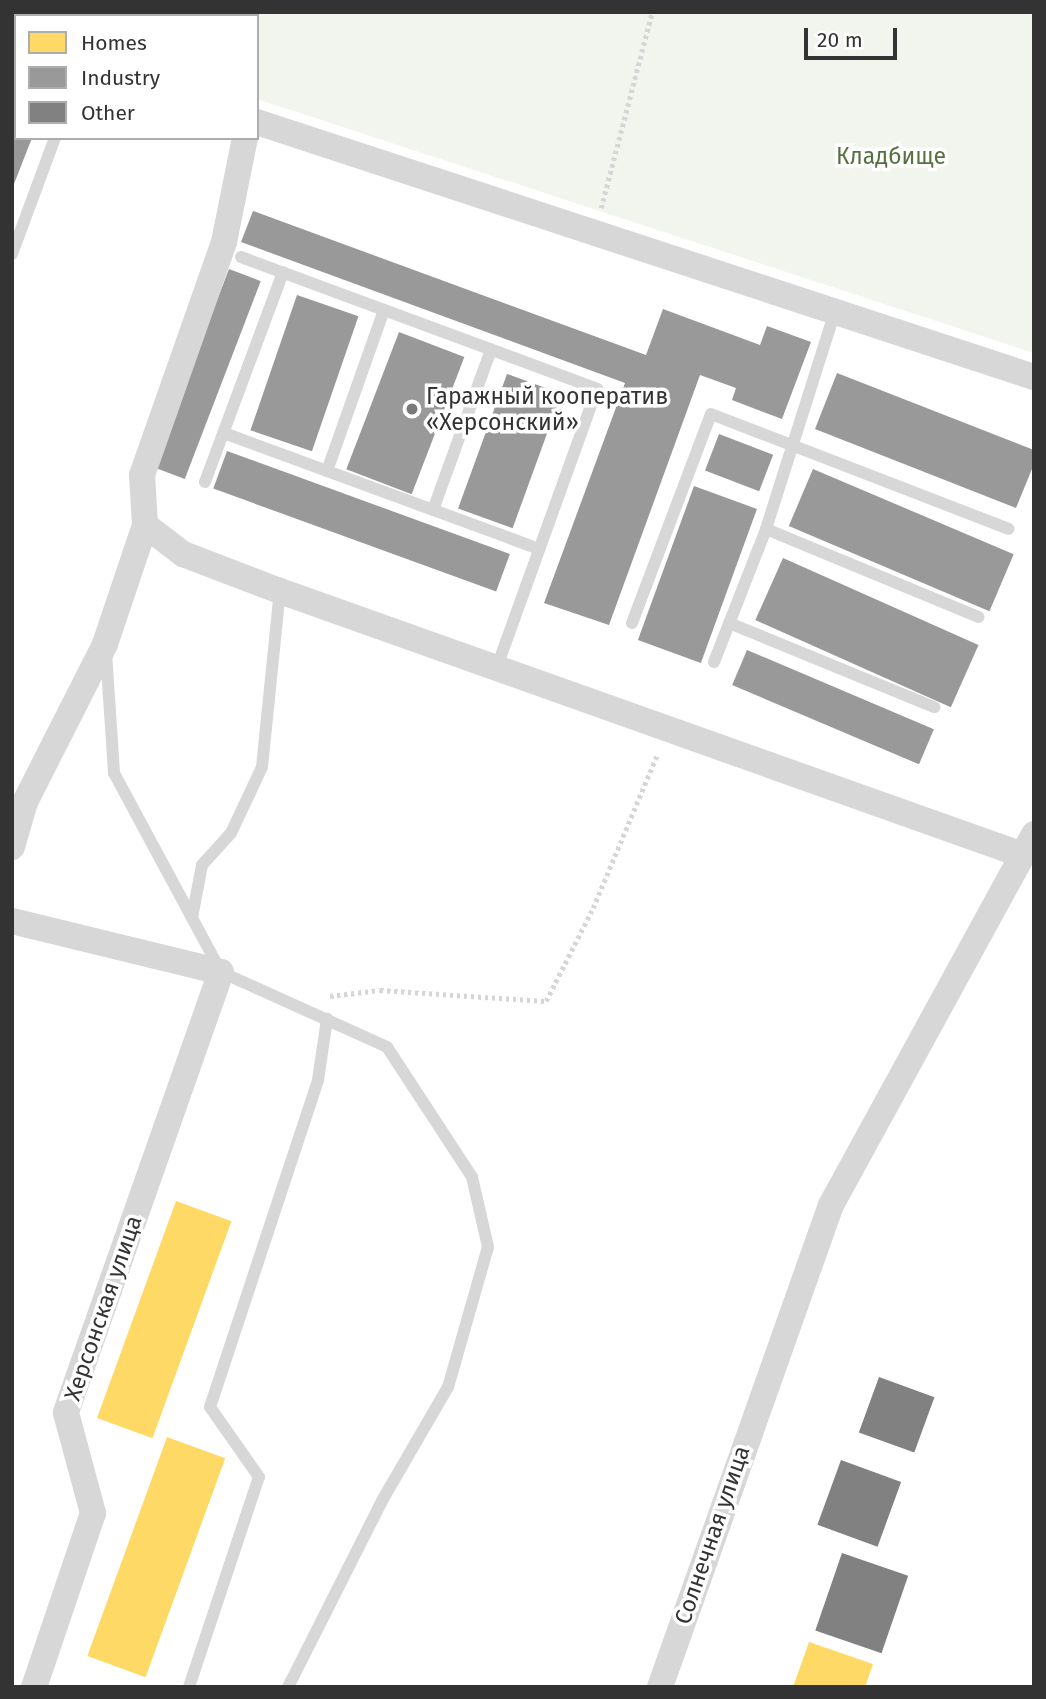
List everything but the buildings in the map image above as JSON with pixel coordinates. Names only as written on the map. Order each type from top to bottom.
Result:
[{"type":"street","points":[[259,123],[1034,377]]},
{"type":"street","points":[[12,847],[25,802],[105,644],[145,526],[142,475],[224,242],[244,140]]},
{"type":"street","points":[[145,526],[183,554],[496,670],[667,731],[1027,844]]},
{"type":"street","name":"Солнечная улица","points":[[660,1687],[765,1382],[831,1205],[1027,844]]},
{"type":"street","points":[[12,921],[221,972]]},
{"type":"street","name":"Херсонская улица","points":[[34,1687],[93,1513],[66,1413],[221,972]]},
{"type":"lane","points":[[12,254],[54,140]]},
{"type":"lane","points":[[241,257],[597,389],[496,670]]},
{"type":"lane","points":[[205,482],[283,272]]},
{"type":"lane","points":[[327,471],[384,310]]},
{"type":"lane","points":[[714,662],[766,529],[835,312]]},
{"type":"lane","points":[[433,510],[491,350]]},
{"type":"lane","points":[[632,624],[711,414],[792,443],[1009,529]]},
{"type":"lane","points":[[224,433],[539,550]]},
{"type":"lane","points":[[766,529],[978,617]]},
{"type":"lane","points":[[192,918],[202,865],[231,833],[261,767],[280,591]]},
{"type":"lane","points":[[729,623],[934,707]]},
{"type":"lane","points":[[105,644],[114,773],[221,972],[387,1047],[472,1177],[488,1247],[448,1387],[383,1499],[288,1687]]},
{"type":"lane","points":[[189,1687],[259,1477],[210,1407],[318,1080],[327,1019]]},
{"type":"path","points":[[594,234],[652,12]]},
{"type":"path","points":[[287,1002],[380,989],[546,1002],[593,908],[667,731]]},
{"type":"green space","name":"Кладбище","points":[[12,12],[1034,12],[1034,353],[259,100],[259,14],[14,14],[14,16]]},
{"type":"place","name":"Гаражный кооператив «Херсонский»","points":[[412,409]]}]
